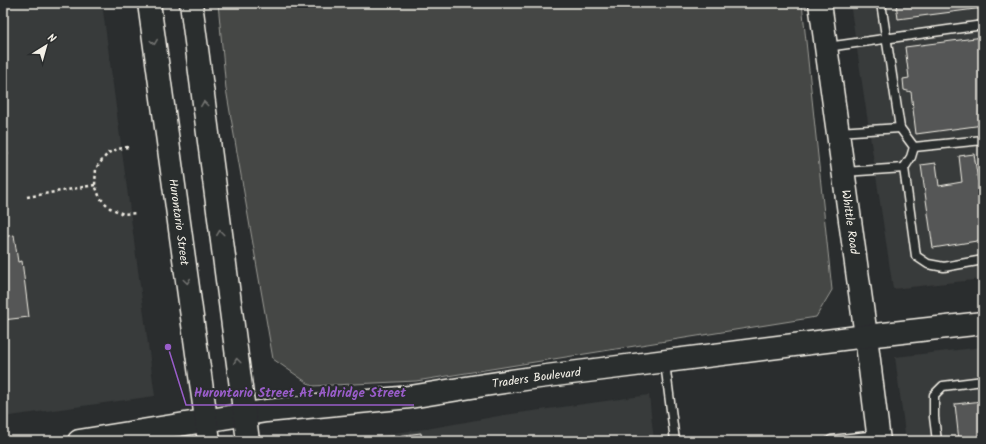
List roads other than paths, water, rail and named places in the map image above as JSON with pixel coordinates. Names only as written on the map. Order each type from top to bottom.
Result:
[{"type":"street","name":"Hurontario Street","points":[[149,3],[208,431]]},
{"type":"street","points":[[191,3],[248,441]]},
{"type":"street","name":"Whittle Road","points":[[820,3],[866,336],[878,438]]},
{"type":"street","name":"Traders Boulevard","points":[[79,441],[208,431],[244,414],[410,397],[484,385],[983,322]]},
{"type":"lane","points":[[881,3],[900,128],[914,147]]},
{"type":"lane","points":[[826,47],[983,25]]},
{"type":"lane","points":[[837,132],[900,128]]},
{"type":"lane","points":[[914,147],[983,140]]},
{"type":"lane","points":[[914,147],[911,157],[904,168],[916,256],[928,264],[944,267],[983,260]]},
{"type":"lane","points":[[843,172],[904,168]]},
{"type":"lane","points":[[665,362],[675,441]]},
{"type":"lane","points":[[937,441],[934,417],[934,395],[943,386],[983,381]]},
{"type":"lane","points":[[831,440],[878,438]]},
{"type":"place","name":"Hurontario Street At Aldridge Street","points":[[168,347]]}]
